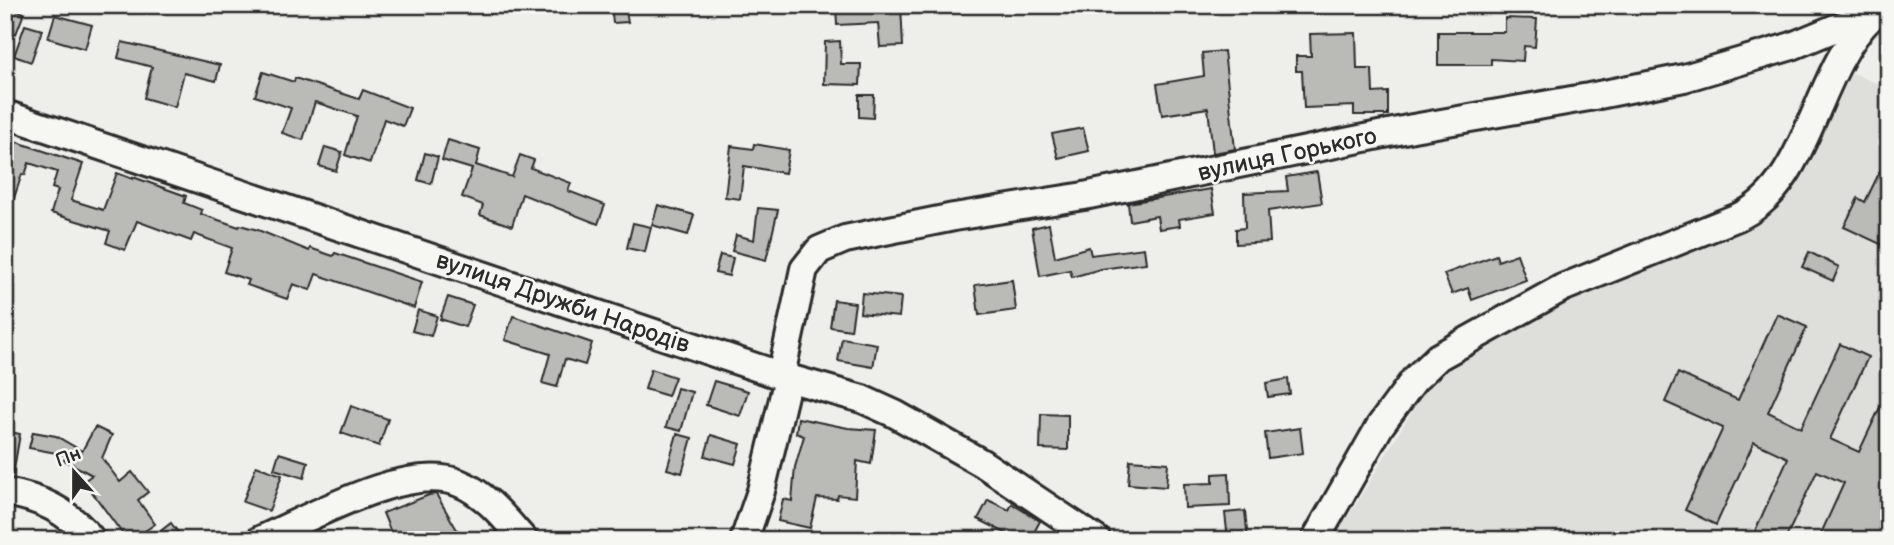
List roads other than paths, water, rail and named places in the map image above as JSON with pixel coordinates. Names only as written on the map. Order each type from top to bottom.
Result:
[{"type":"street","name":"вулиця Горького","points":[[744,540],[761,491],[804,269],[819,250],[845,239],[954,217],[1084,196],[1413,128],[1684,78],[1793,46],[1882,7]]},
{"type":"street","points":[[1315,540],[1380,426],[1414,380],[1438,356],[1562,288],[1738,217],[1765,200],[1795,158],[1842,54],[1855,35],[1882,7]]},
{"type":"street","name":"вулиця Дружби Народів","points":[[5,114],[784,376],[862,399],[895,414],[982,463],[1097,540]]},
{"type":"street","points":[[260,540],[365,494],[404,481],[429,478],[450,480],[478,494],[524,540]]},
{"type":"street","points":[[5,492],[29,496],[62,511],[79,524],[92,540]]}]
